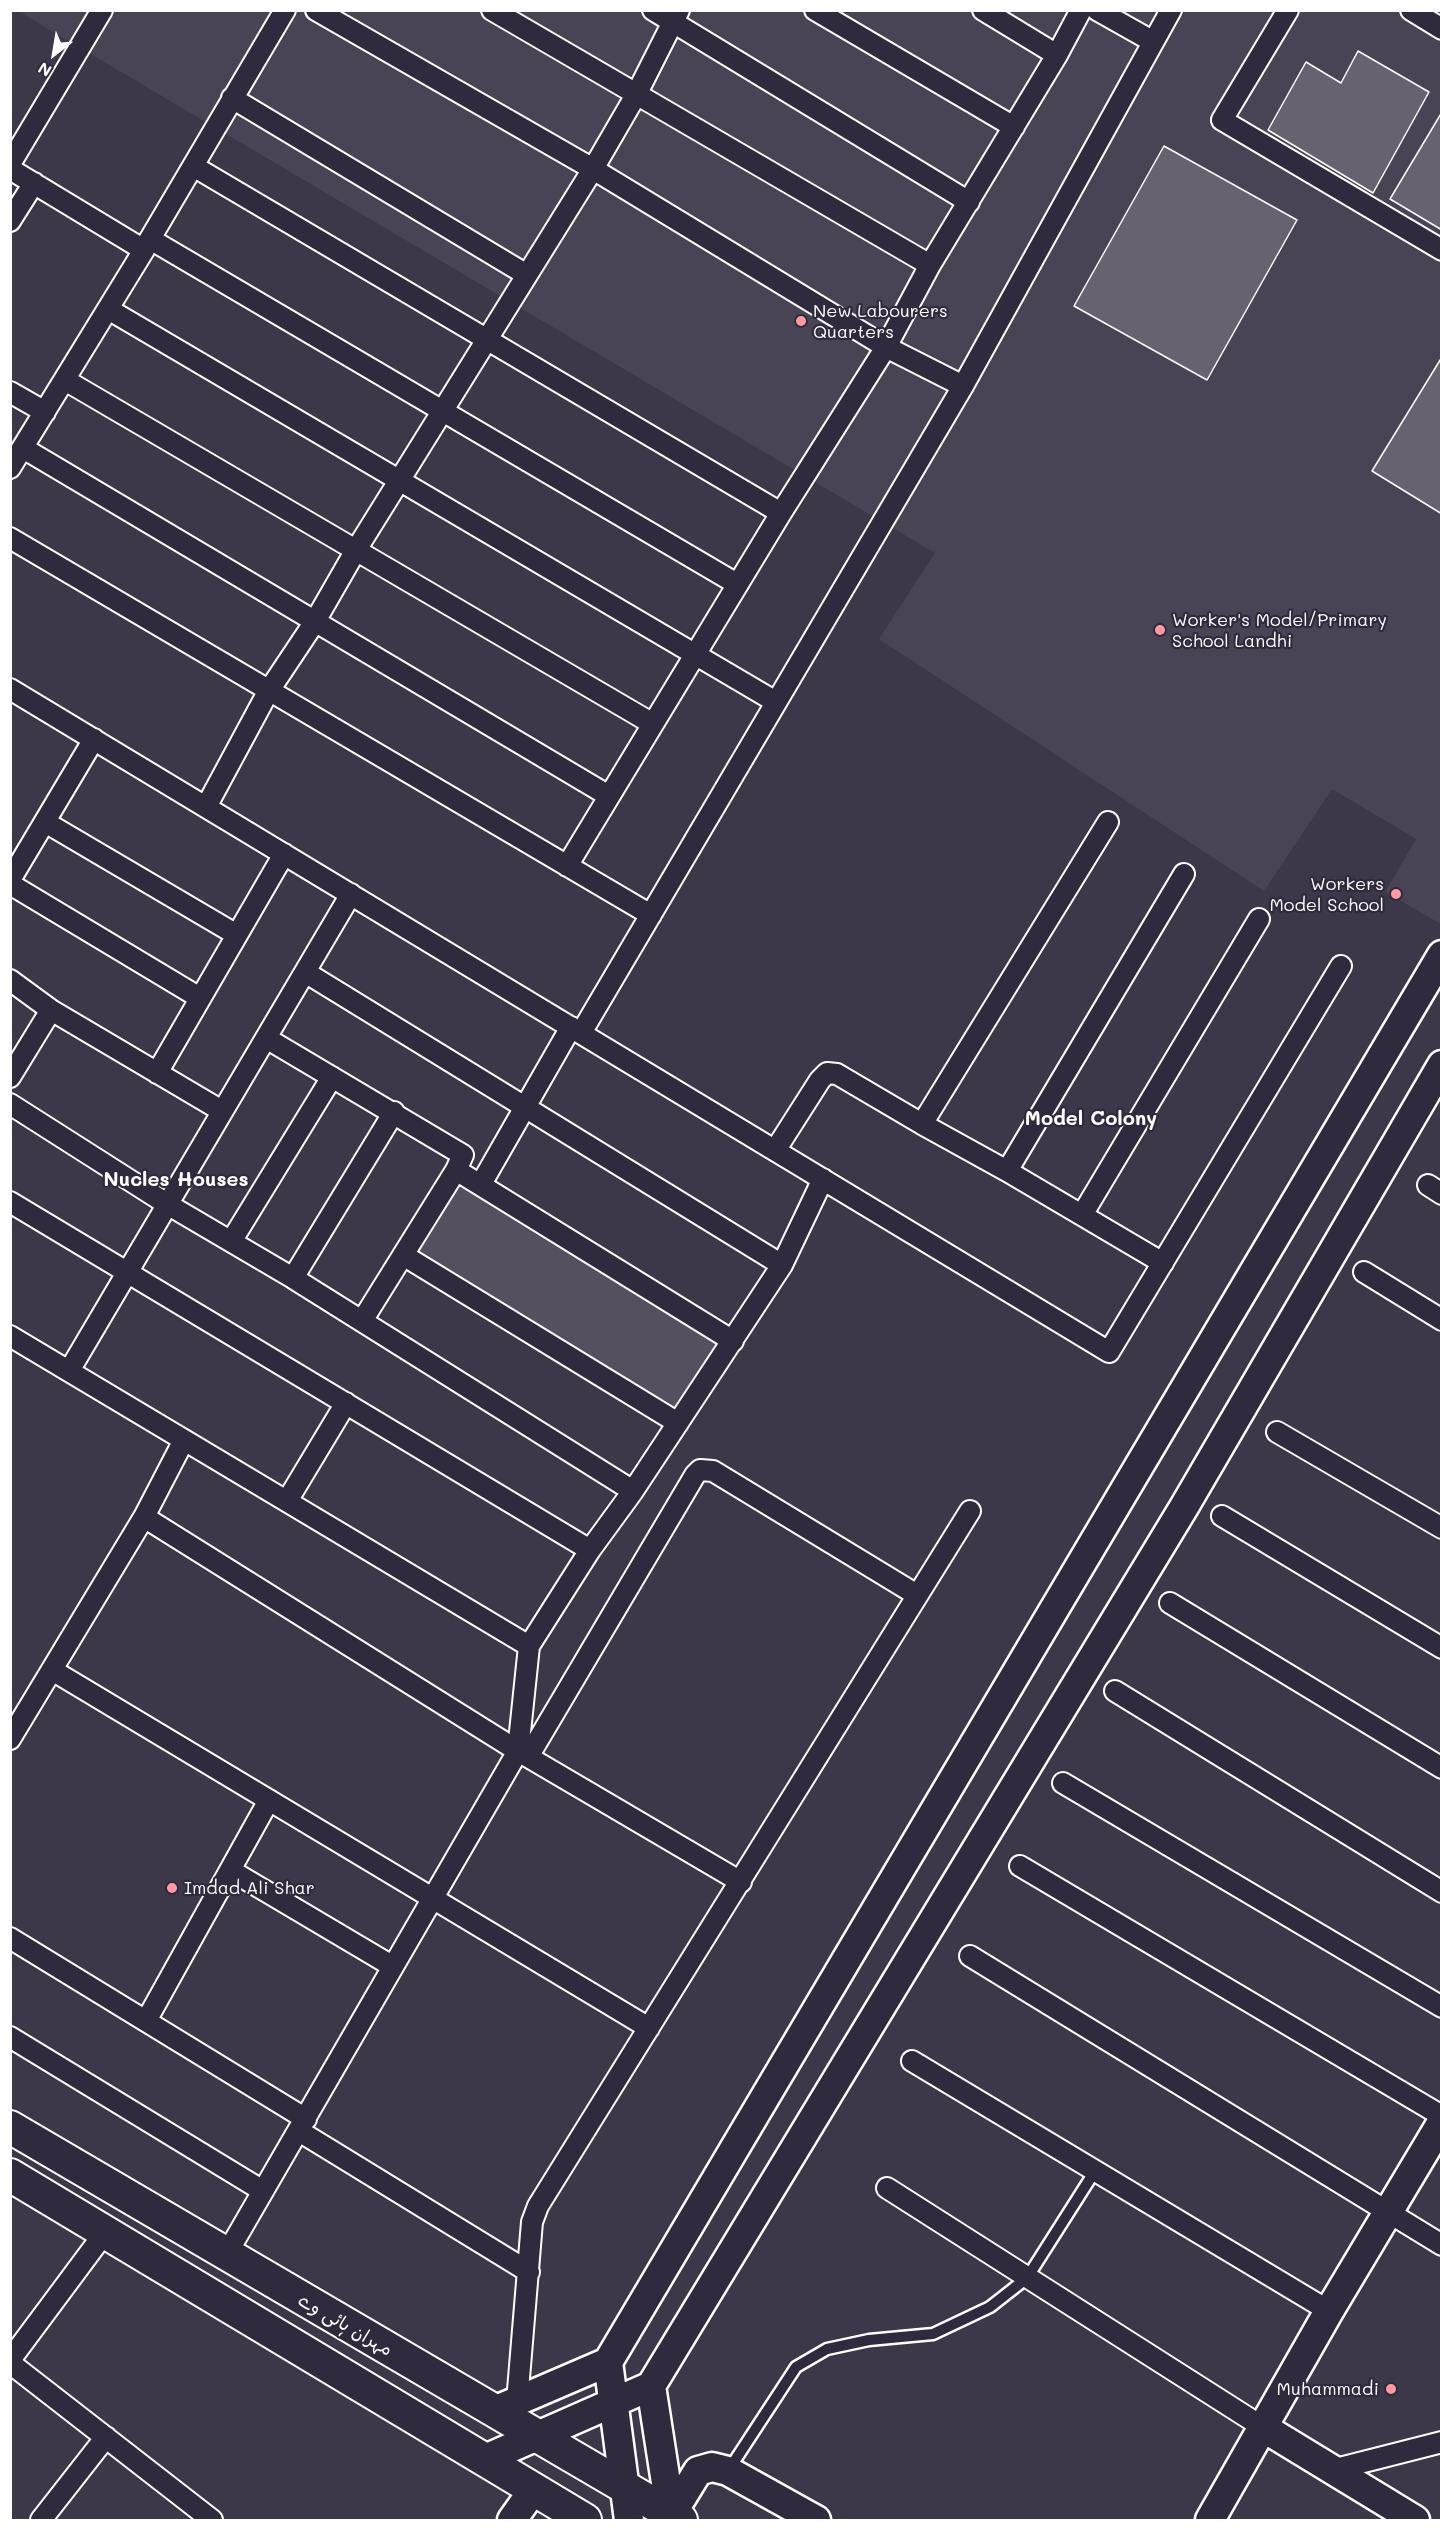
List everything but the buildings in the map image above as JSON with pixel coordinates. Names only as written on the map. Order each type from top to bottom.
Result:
[{"type":"main road","name":"مہران ہائی وے","points":[[10,2127],[226,2255],[506,2407],[537,2436],[676,2518]]},
{"type":"main road","points":[[10,2175],[585,2520]]},
{"type":"street","points":[[10,164],[102,10]]},
{"type":"street","points":[[10,468],[108,309],[285,10]]},
{"type":"street","points":[[316,10],[593,169],[886,347],[963,386]]},
{"type":"street","points":[[492,10],[930,265]]},
{"type":"street","points":[[652,10],[676,17],[969,202]]},
{"type":"street","points":[[815,10],[1014,127]]},
{"type":"street","points":[[983,10],[1057,55]]},
{"type":"street","points":[[567,866],[696,656],[780,513],[886,347],[930,265],[1057,55],[1080,10]]},
{"type":"street","points":[[1097,10],[1152,41]]},
{"type":"street","points":[[481,1184],[526,1107],[651,915],[963,386],[1171,10]]},
{"type":"street","points":[[1288,10],[1222,120],[1442,250]]},
{"type":"street","points":[[1411,10],[1442,29]]},
{"type":"street","points":[[206,807],[268,692],[314,623],[356,550],[593,169],[636,95],[676,17]]},
{"type":"street","points":[[232,98],[527,275]]},
{"type":"street","points":[[193,166],[780,513]]},
{"type":"street","points":[[10,169],[443,412],[737,584]]},
{"type":"street","points":[[10,221],[34,183]]},
{"type":"street","points":[[108,309],[776,702]]},
{"type":"street","points":[[64,380],[653,724]]},
{"type":"street","points":[[10,392],[45,412]]},
{"type":"street","points":[[23,448],[314,623],[609,796]]},
{"type":"street","points":[[10,538],[268,692],[651,915]]},
{"type":"street","points":[[10,689],[1110,1352],[1341,966]]},
{"type":"street","points":[[94,739],[10,882],[200,998]]},
{"type":"street","points":[[45,822],[237,935]]},
{"type":"street","points":[[922,1124],[1108,822]]},
{"type":"street","points":[[157,1073],[284,854]]},
{"type":"street","points":[[1007,1171],[1184,874]]},
{"type":"street","points":[[69,1371],[351,894]]},
{"type":"street","points":[[1082,1215],[1259,919]]},
{"type":"street","points":[[506,2407],[608,2362],[1442,955]]},
{"type":"street","points":[[305,972],[782,1265]]},
{"type":"street","points":[[10,980],[51,1010],[222,1111]]},
{"type":"street","points":[[10,1077],[51,1010]]},
{"type":"street","points":[[266,1038],[463,1155],[456,1170],[362,1321]]},
{"type":"street","points":[[485,2459],[651,2386],[1184,1507],[1442,1065]]},
{"type":"street","points":[[776,1149],[820,1080],[827,1073],[837,1074],[1163,1263]]},
{"type":"street","points":[[232,1240],[332,1077]]},
{"type":"street","points":[[10,1104],[167,1204],[232,1240],[633,1491]]},
{"type":"street","points":[[293,1278],[394,1113]]},
{"type":"street","points":[[456,1170],[733,1341]]},
{"type":"street","points":[[523,1754],[529,1646],[590,1550],[633,1491],[782,1265],[823,1179]]},
{"type":"street","points":[[10,1202],[590,1550]]},
{"type":"street","points":[[403,1255],[678,1423]]},
{"type":"street","points":[[1364,1272],[1442,1320]]},
{"type":"street","points":[[10,1336],[529,1646]]},
{"type":"street","points":[[287,1501],[346,1403]]},
{"type":"street","points":[[1277,1432],[1442,1528]]},
{"type":"street","points":[[10,1739],[144,1517],[184,1440]]},
{"type":"street","points":[[226,2255],[303,2125],[392,1966],[694,1475],[700,1470],[712,1471],[918,1595]]},
{"type":"street","points":[[506,2407],[529,2272],[532,2222],[538,2206],[970,1511]]},
{"type":"street","points":[[1222,1516],[1442,1648]]},
{"type":"street","points":[[144,1517],[523,1754],[741,1882]]},
{"type":"street","points":[[1170,1603],[1442,1768]]},
{"type":"street","points":[[52,1670],[649,2028]]},
{"type":"street","points":[[1115,1691],[1442,1892]]},
{"type":"street","points":[[1063,1783],[1442,2007]]},
{"type":"street","points":[[146,2021],[269,1800]]},
{"type":"street","points":[[1020,1866],[1442,2116]]},
{"type":"street","points":[[230,1870],[392,1966]]},
{"type":"street","points":[[10,1938],[146,2021],[529,2272]]},
{"type":"street","points":[[970,1956],[1387,2214],[1442,2245]]},
{"type":"street","points":[[10,2037],[263,2192]]},
{"type":"street","points":[[912,2061],[1329,2311]]},
{"type":"street","points":[[1210,2520],[1329,2311],[1442,2122]]},
{"type":"street","points":[[887,2188],[1264,2428],[1414,2520]]},
{"type":"street","points":[[106,2231],[51,2309],[10,2361],[212,2520]]},
{"type":"street","points":[[608,2362],[629,2520]]},
{"type":"street","points":[[651,2386],[676,2518]]},
{"type":"street","points":[[41,2520],[106,2437]]},
{"type":"street","points":[[1332,2470],[1442,2442]]},
{"type":"street","points":[[676,2518],[698,2471],[712,2467],[728,2470],[816,2520]]},
{"type":"street","points":[[512,2520],[534,2488]]},
{"type":"lane","points":[[728,2470],[796,2367],[827,2349],[869,2340],[933,2334],[990,2307],[1027,2278],[1095,2171]]},
{"type":"shaded area","points":[[18,11],[1441,11],[1441,924],[1385,892],[1416,839],[1332,789],[1264,891],[879,639],[935,553]]},
{"type":"shaded area","points":[[458,1176],[721,1343],[678,1410],[413,1253]]},
{"type":"place","name":"New Labourers Quarters","points":[[801,321]]},
{"type":"place","name":"Worker's Model/Primary School Landhi","points":[[1160,630]]},
{"type":"place","name":"Workers Model School","points":[[1396,894]]},
{"type":"place","name":"Imdad Ali Shar","points":[[172,1888]]},
{"type":"place","name":"Muhammadi","points":[[1391,2389]]},
{"type":"district","name":"Model Colony","points":[[1091,1119]]},
{"type":"district","name":"Nucles Houses","points":[[176,1180]]}]
